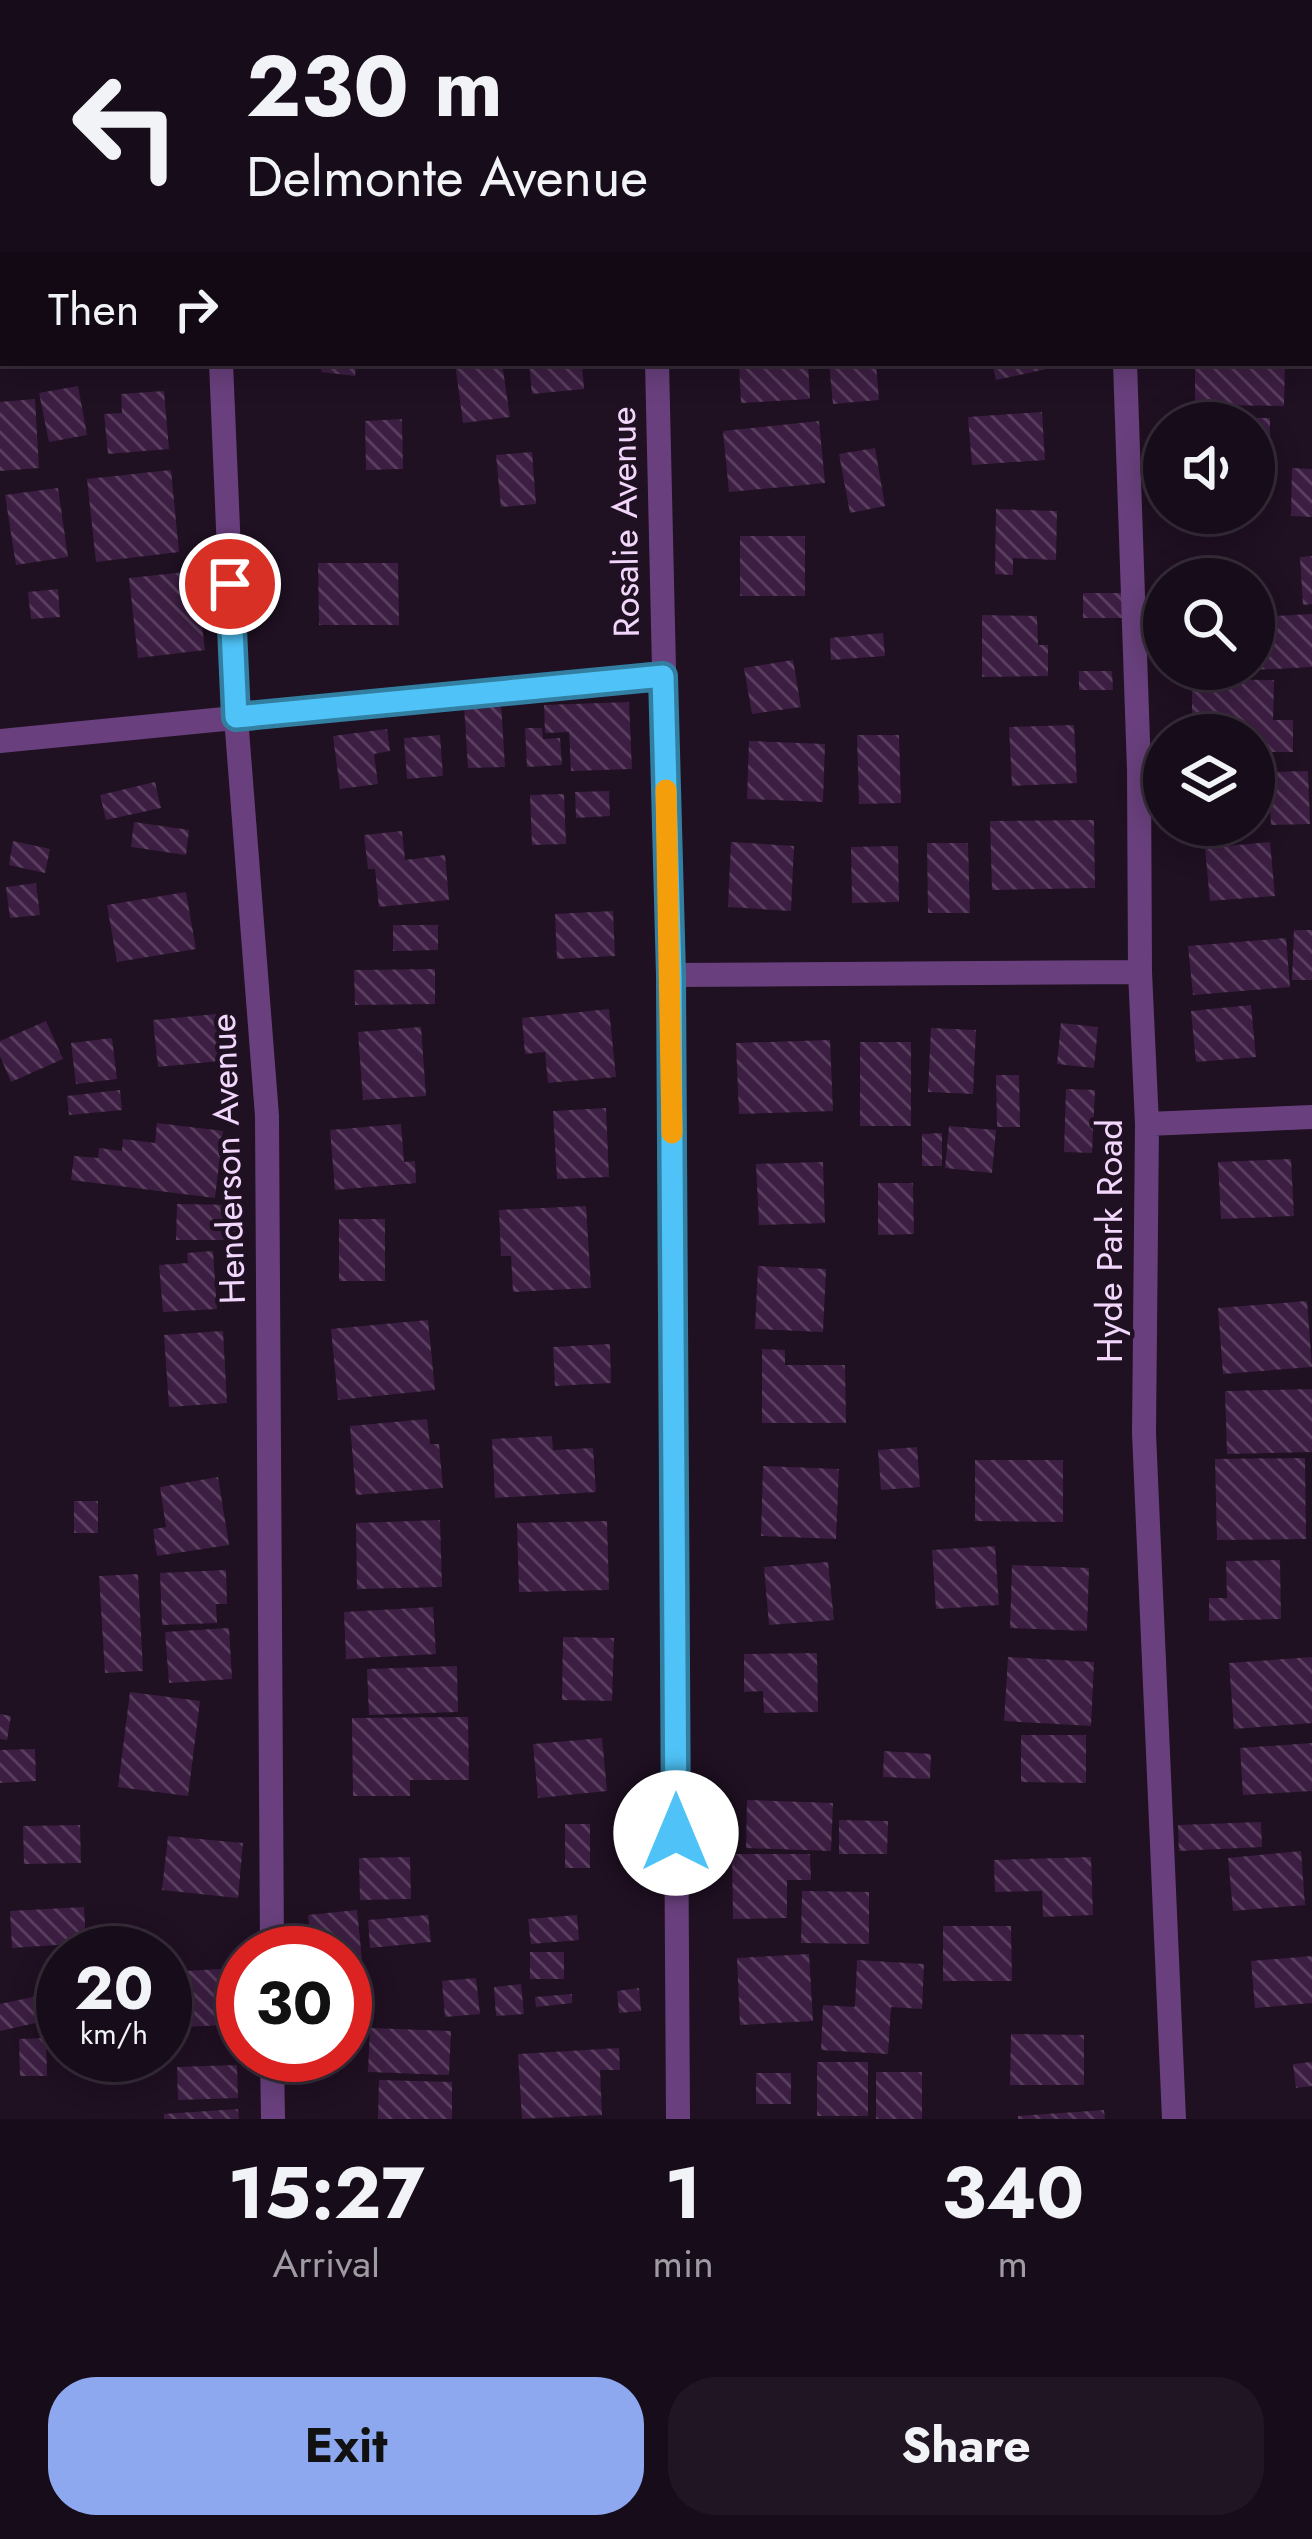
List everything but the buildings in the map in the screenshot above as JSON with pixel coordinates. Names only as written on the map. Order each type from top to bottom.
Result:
[{"type":"street","name":"Henderson Avenue","points":[[221,366],[236,717],[267,1116],[272,1926]]},
{"type":"street","name":"Rosalie Avenue","points":[[657,366],[671,975],[677,2119]]},
{"type":"street","name":"Hyde Park Road","points":[[1125,366],[1147,1124],[1144,1433],[1174,2119]]},
{"type":"street","points":[[0,741],[663,676]]},
{"type":"street","points":[[671,975],[1140,972]]},
{"type":"street","points":[[1147,1124],[1312,1117]]},
{"type":"street","points":[[272,2082],[273,2119]]},
{"type":"slow traffic","points":[[666,790],[672,1133]]},
{"type":"route","points":[[230,584],[236,717],[663,676],[671,975],[676,1833]]}]
